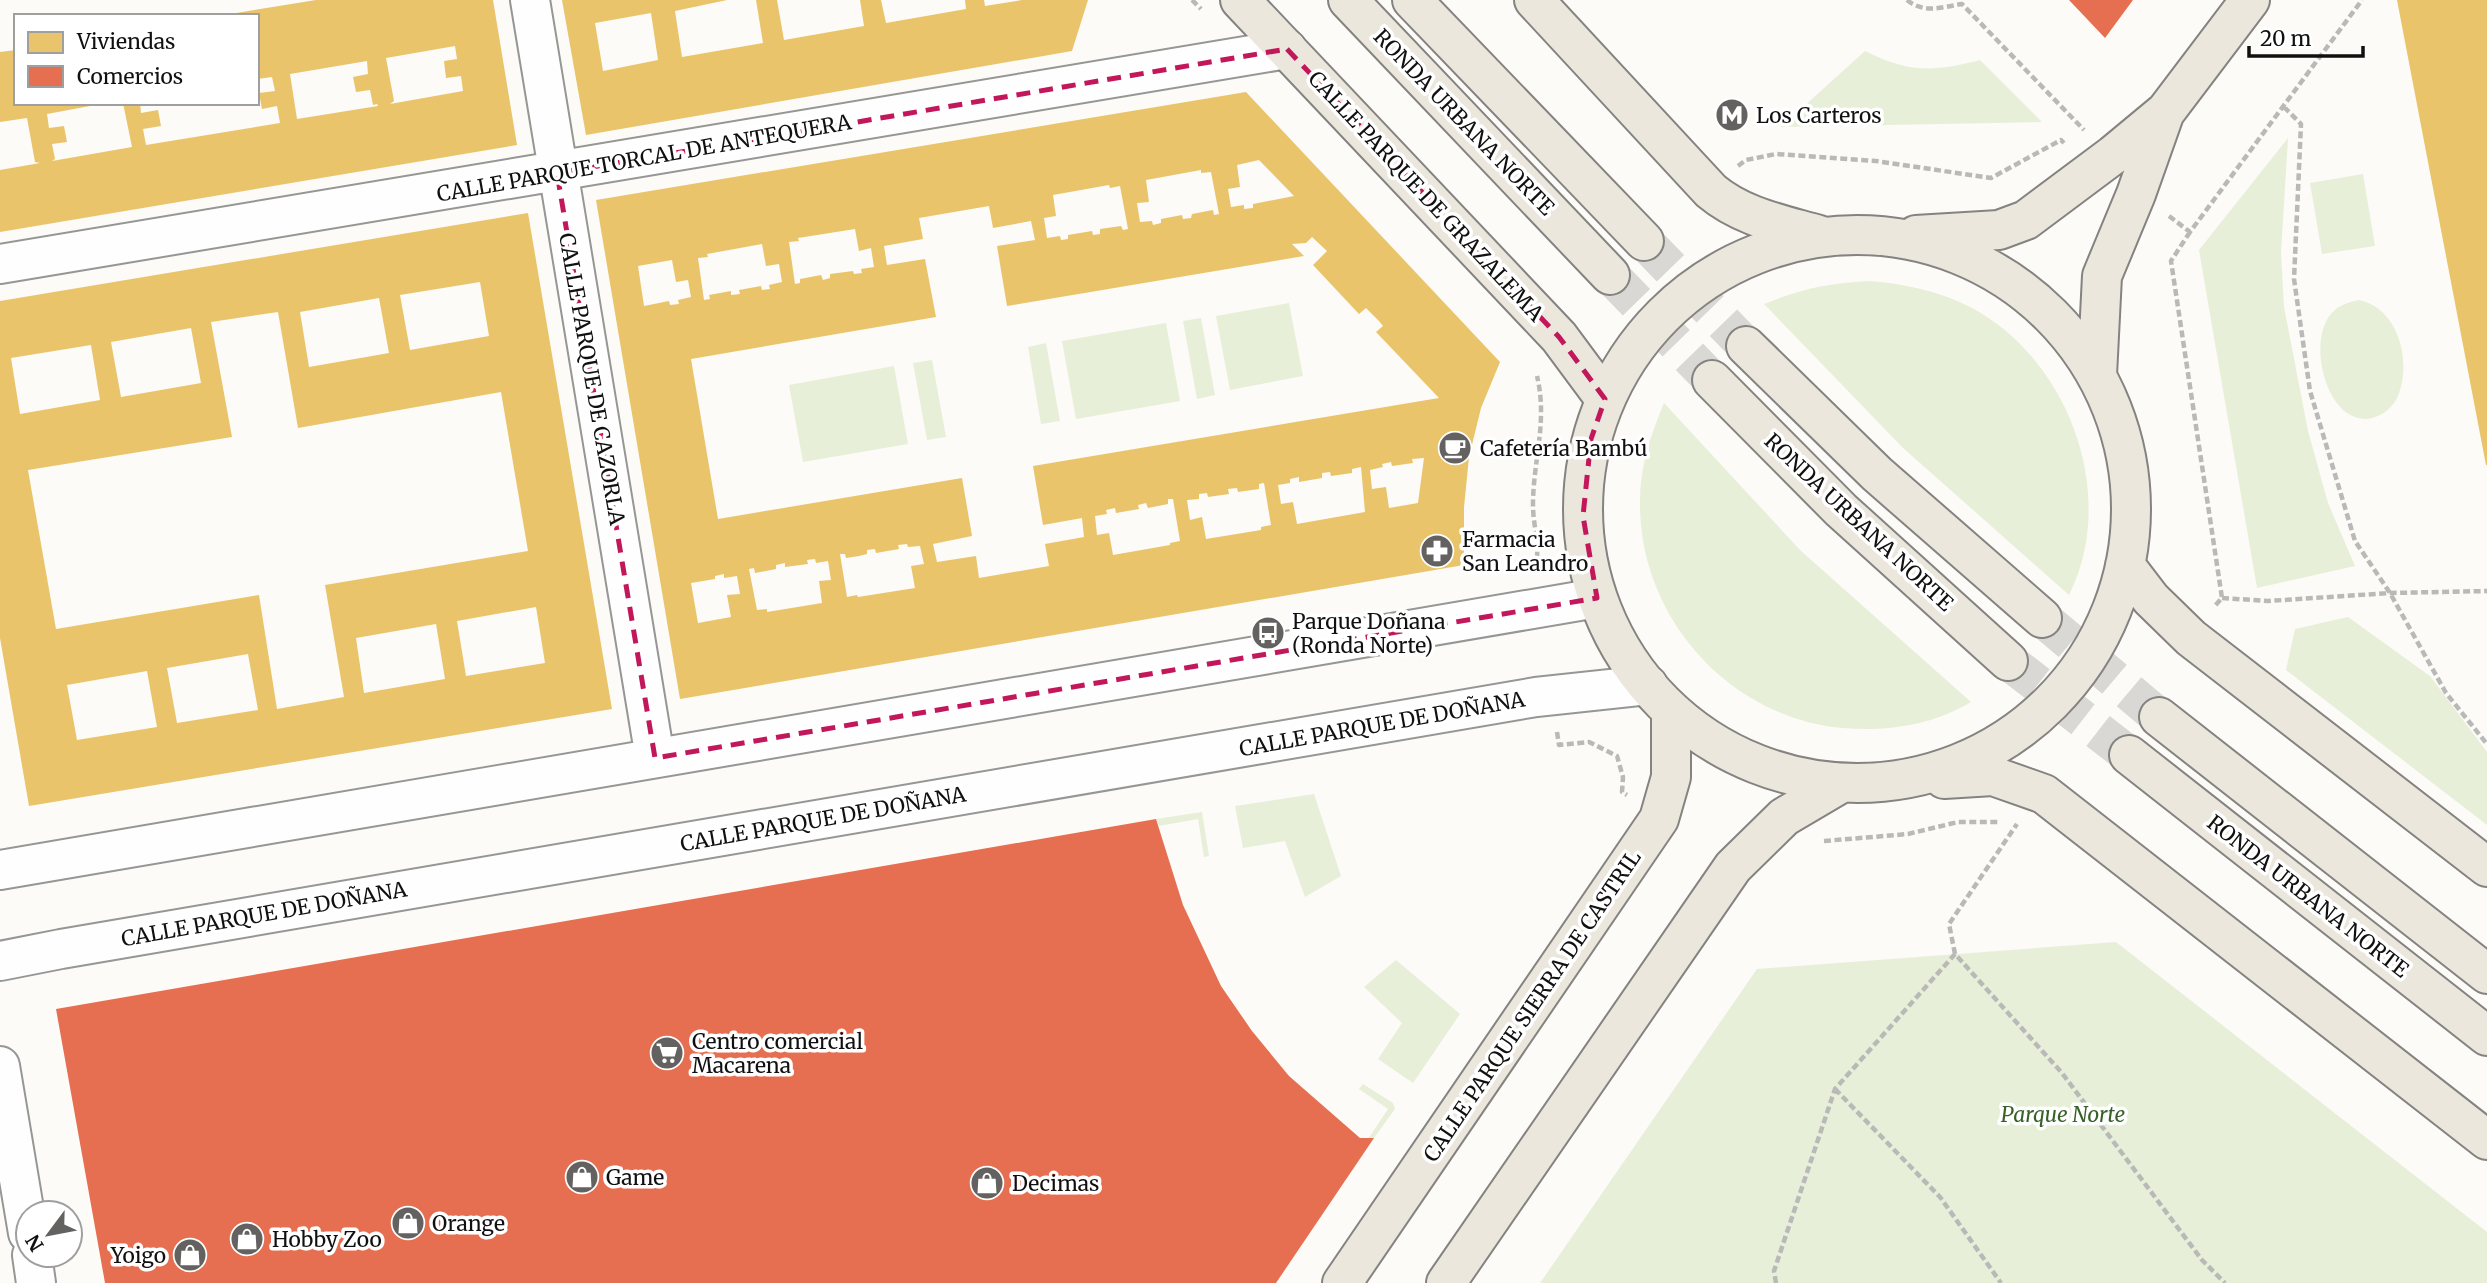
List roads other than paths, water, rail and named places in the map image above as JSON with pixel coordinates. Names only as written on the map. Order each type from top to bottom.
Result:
[{"type":"main road","name":"CALLE PARQUE DE GRAZALEMA","points":[[1240,0],[1559,337],[1605,399]]},
{"type":"main road","name":"RONDA URBANA NORTE","points":[[1348,0],[1610,275]]},
{"type":"main road","points":[[1412,0],[1644,241]]},
{"type":"main road","points":[[1534,0],[1724,202],[1755,217],[1821,235]]},
{"type":"main road","points":[[2250,0],[2166,111],[2113,155],[2026,220],[1999,230],[1893,236],[1856,233],[1821,235],[1745,258],[1708,278],[1681,298],[1651,327],[1622,366],[1605,399],[1591,439],[1583,516],[1597,598],[1614,635],[1659,698],[1725,749],[1763,766],[1799,777],[1840,784],[1993,776],[2044,793],[2487,1140]]},
{"type":"main road","points":[[2096,375],[2102,276],[2166,111]]},
{"type":"main road","points":[[1882,783],[1922,776],[1960,763],[2000,743],[2035,718],[2064,690],[2089,656],[2108,619],[2125,565],[2130,532],[2125,454],[2113,414],[2096,375],[2074,342],[2018,285],[1941,249],[1893,236]]},
{"type":"main road","points":[[1746,346],[1877,474],[2042,618]]},
{"type":"main road","name":"RONDA URBANA NORTE","points":[[1712,380],[1841,510],[2008,662]]},
{"type":"main road","points":[[2125,565],[2151,599],[2191,638],[2487,867]]},
{"type":"main road","name":"CALLE PARQUE SIERRA DE CASTRIL","points":[[1342,1283],[1660,819],[1671,776],[1659,698]]},
{"type":"main road","points":[[2159,718],[2487,974]]},
{"type":"main road","name":"RONDA URBANA NORTE","points":[[2129,755],[2487,1036]]},
{"type":"main road","points":[[1446,1283],[1733,867],[1784,817],[1840,784]]},
{"type":"street","name":"CALLE PARQUE DE CAZORLA","points":[[530,0],[655,758]]},
{"type":"street","name":"CALLE PARQUE TORCAL DE ANTEQUERA","points":[[0,264],[1287,49]]},
{"type":"street","points":[[0,870],[1597,598]]},
{"type":"street","name":"CALLE PARQUE DE DOÑANA","points":[[0,961],[1536,697],[1659,698]]},
{"type":"street","points":[[0,1066],[22,1199]]},
{"type":"tunnel","points":[[1644,241],[1746,346]]},
{"type":"tunnel","points":[[1610,275],[1712,380]]},
{"type":"tunnel","points":[[2042,618],[2159,717]]},
{"type":"tunnel","points":[[2008,661],[2129,755]]},
{"type":"place","name":"Los Carteros","points":[[1732,115]]},
{"type":"place","name":"Cafetería Bambú","points":[[1455,448]]},
{"type":"place","name":"Farmacia San Leandro","points":[[1437,551]]},
{"type":"place","name":"Parque Doñana (Ronda Norte)","points":[[1268,633]]},
{"type":"place","name":"Centro comercial Macarena","points":[[667,1053]]},
{"type":"place","name":"Game","points":[[582,1177]]},
{"type":"place","name":"Decimas","points":[[987,1183]]},
{"type":"place","name":"Orange","points":[[408,1223]]},
{"type":"place","name":"Hobby Zoo","points":[[247,1239]]},
{"type":"place","name":"Yoigo","points":[[190,1255]]},
{"type":"park label","name":"Parque Norte","points":[[2063,1114]]}]
